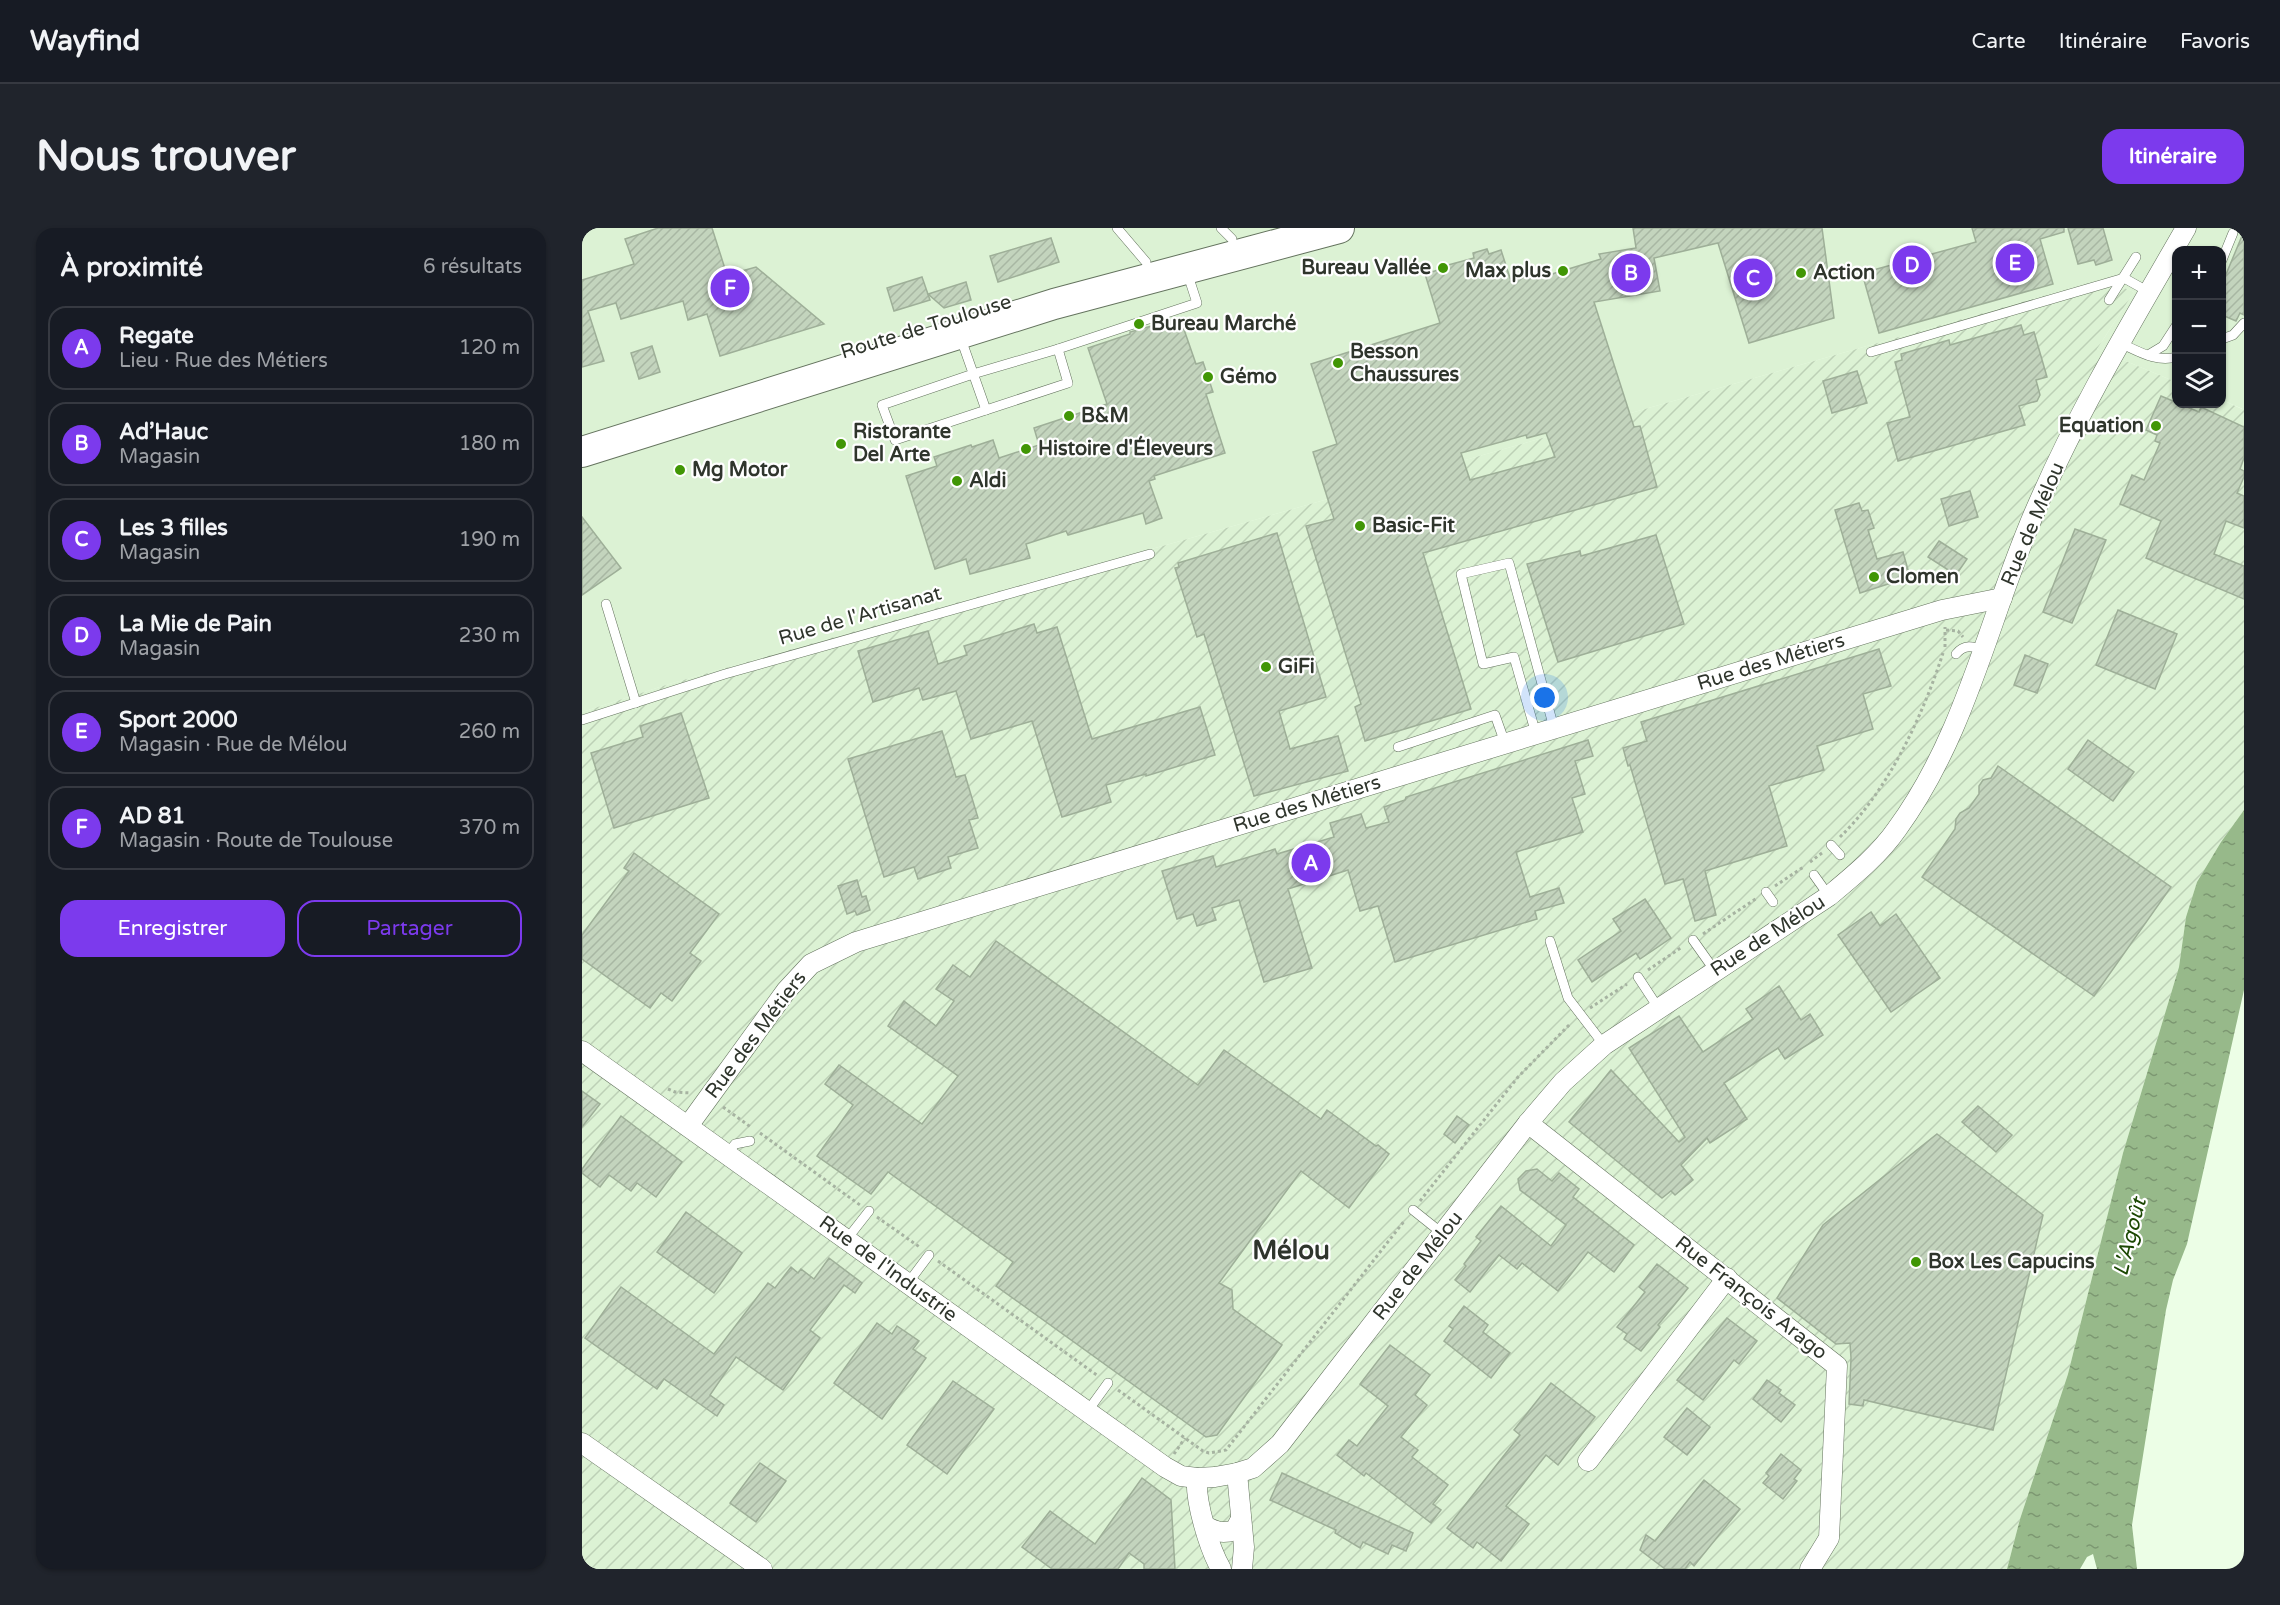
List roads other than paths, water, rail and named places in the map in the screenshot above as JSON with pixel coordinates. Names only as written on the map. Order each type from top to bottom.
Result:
[{"type":"main road","name":"Route de Toulouse","points":[[582,434],[1050,289],[1146,262],[1226,234],[1272,228]]},
{"type":"main road","points":[[582,452],[1054,304],[1339,228]]},
{"type":"street","name":"Rue de Mélou","points":[[1237,1473],[1253,1468],[1280,1444],[1528,1123],[1563,1082],[1604,1045],[1829,896],[1859,871],[1897,830],[1948,744],[2037,506],[2098,380],[2186,228]]},
{"type":"street","points":[[2183,246],[2197,228]]},
{"type":"street","name":"Rue de Mélou","points":[[2149,292],[2172,261]]},
{"type":"street","name":"Rue des Métiers","points":[[688,1126],[786,991],[811,964],[856,942],[1950,608],[2002,598]]},
{"type":"street","name":"Rue de l'Industrie","points":[[582,1051],[1165,1467],[1181,1476],[1197,1478],[1237,1473]]},
{"type":"street","name":"Rue François Arago","points":[[1528,1123],[1837,1366],[1829,1538],[1810,1569]]},
{"type":"street","points":[[1588,1461],[1727,1278]]},
{"type":"street","points":[[582,1443],[762,1569]]},
{"type":"street","points":[[1237,1473],[1244,1547],[1242,1569]]},
{"type":"street","points":[[1197,1478],[1196,1489],[1205,1526],[1212,1551],[1221,1569]]},
{"type":"street","points":[[1205,1526],[1216,1532],[1226,1533],[1235,1530],[1241,1519]]},
{"type":"lane","points":[[1117,228],[1146,262]]},
{"type":"lane","points":[[2226,250],[2233,233]]},
{"type":"lane","points":[[2109,300],[2136,257]]},
{"type":"lane","points":[[1058,349],[1068,383],[895,440],[882,405],[1197,303],[1186,268]]},
{"type":"lane","points":[[1871,352],[2124,278],[2149,292]]},
{"type":"lane","points":[[2226,338],[2233,335],[2244,323]]},
{"type":"lane","points":[[2148,355],[2163,346],[2172,332]]},
{"type":"lane","points":[[959,334],[986,410]]},
{"type":"lane","points":[[2120,343],[2164,360],[2172,358]]},
{"type":"lane","name":"Rue de l'Artisanat","points":[[582,720],[725,674],[1150,554]]},
{"type":"lane","points":[[1509,563],[1545,731],[1514,657],[1483,664],[1461,574],[1509,563]]},
{"type":"lane","points":[[606,604],[636,703]]},
{"type":"lane","points":[[1956,654],[1964,647],[1974,646],[1984,650]]},
{"type":"lane","points":[[1398,747],[1495,715],[1505,743]]},
{"type":"lane","points":[[1831,845],[1840,855]]},
{"type":"lane","points":[[1814,875],[1829,896]]},
{"type":"lane","points":[[1766,892],[1773,903]]},
{"type":"lane","points":[[1550,940],[1568,998],[1604,1045]]},
{"type":"lane","points":[[1693,940],[1715,971]]},
{"type":"lane","points":[[1638,977],[1659,1009]]},
{"type":"lane","points":[[727,1154],[735,1144],[750,1140]]},
{"type":"lane","points":[[1413,1210],[1443,1234]]},
{"type":"lane","points":[[847,1239],[869,1211]]},
{"type":"lane","points":[[908,1283],[929,1255]]},
{"type":"lane","points":[[1088,1412],[1108,1383]]},
{"type":"water","name":"L'Agoût","points":[[2244,810],[2244,990],[2187,1244],[2173,1280],[2166,1310],[2132,1525],[2137,1569],[2097,1569],[2093,1554],[2087,1557],[2080,1569],[2007,1569],[2020,1519],[2068,1374],[2123,1153],[2179,967],[2186,917],[2197,882]]},
{"type":"place","name":"Sport 2000","points":[[2015,263]]},
{"type":"place","name":"La Mie de Pain","points":[[1912,265]]},
{"type":"place","name":"Bureau Vallée","points":[[1443,268]]},
{"type":"place","name":"Max plus","points":[[1563,271]]},
{"type":"place","name":"Ad’Hauc","points":[[1631,273]]},
{"type":"place","name":"Action","points":[[1801,273]]},
{"type":"place","name":"Les 3 filles","points":[[1753,278]]},
{"type":"place","name":"AD 81","points":[[730,288]]},
{"type":"place","name":"Bureau Marché","points":[[1139,324]]},
{"type":"place","name":"Besson Chaussures","points":[[1338,363]]},
{"type":"place","name":"Gémo","points":[[1208,377]]},
{"type":"place","name":"B&M","points":[[1069,416]]},
{"type":"place","name":"Equation","points":[[2156,426]]},
{"type":"place","name":"Ristorante Del Arte","points":[[841,444]]},
{"type":"place","name":"Histoire d'Éleveurs","points":[[1026,449]]},
{"type":"place","name":"Mg Motor","points":[[680,470]]},
{"type":"place","name":"Aldi","points":[[957,481]]},
{"type":"place","name":"Basic-Fit","points":[[1360,526]]},
{"type":"place","name":"Clomen","points":[[1874,577]]},
{"type":"place","name":"GiFi","points":[[1266,667]]},
{"type":"place","name":"Regate","points":[[1311,863]]},
{"type":"place","name":"Box Les Capucins","points":[[1916,1262]]},
{"type":"district","name":"Mélou","points":[[1291,1250]]}]
